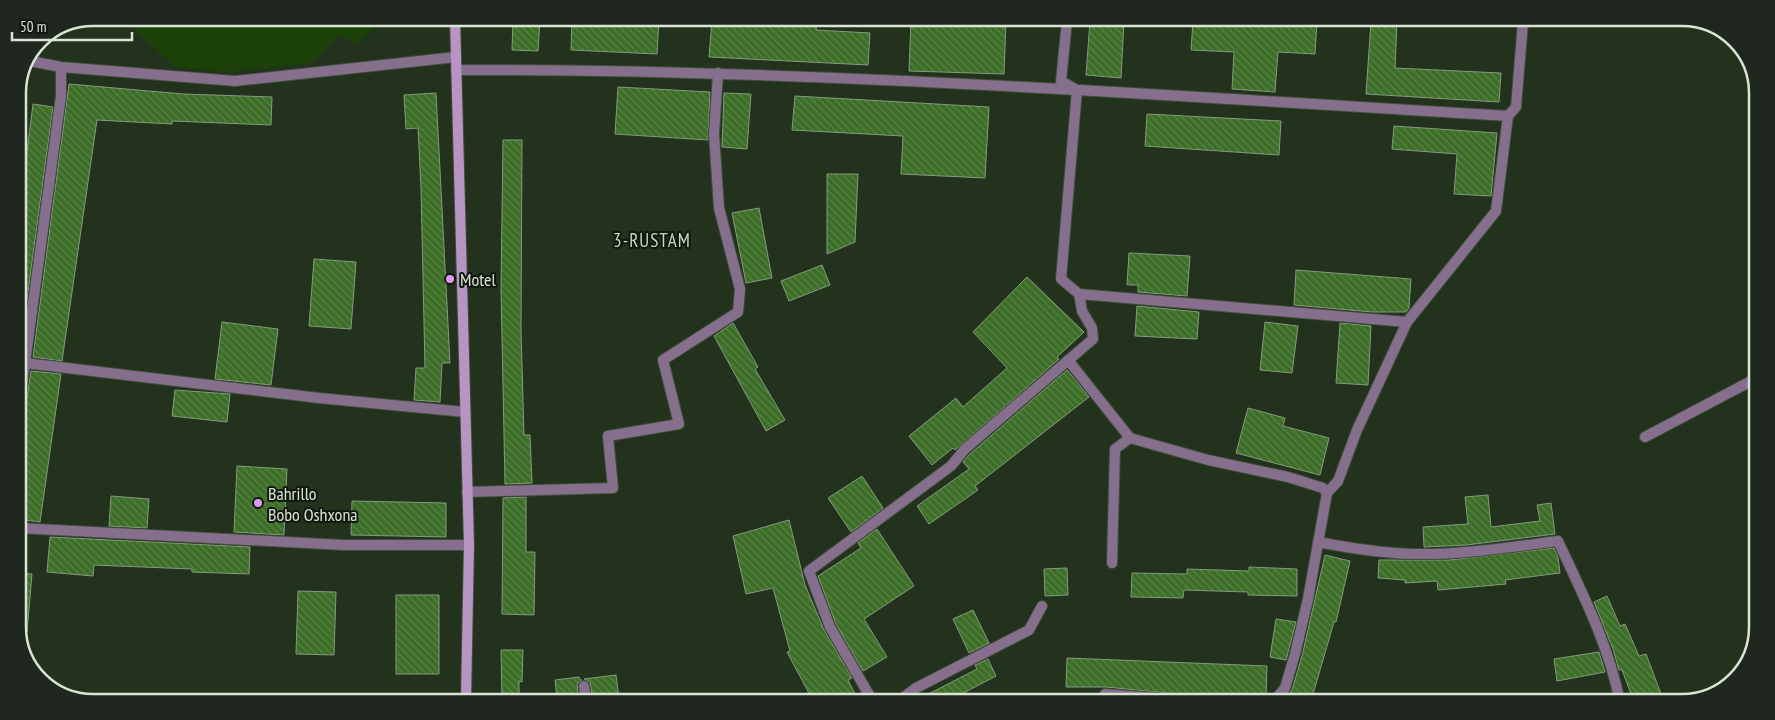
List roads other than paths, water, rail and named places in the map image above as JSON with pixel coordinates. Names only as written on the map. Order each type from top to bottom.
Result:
[{"type":"main road","points":[[454,26],[469,545],[466,694]]},
{"type":"street","points":[[1066,26],[1061,81],[1077,90]]},
{"type":"street","points":[[1279,694],[1284,688],[1295,654],[1327,493],[1338,482],[1357,430],[1407,322],[1496,211],[1508,116],[1516,107],[1523,26]]},
{"type":"street","points":[[34,62],[61,67],[235,81],[456,57]]},
{"type":"street","points":[[26,356],[61,96],[61,67]]},
{"type":"street","points":[[456,70],[596,70],[867,78],[1508,116]]},
{"type":"street","points":[[467,492],[614,488],[608,436],[679,424],[663,360],[738,312],[740,289],[720,208],[714,134],[718,73]]},
{"type":"street","points":[[1077,90],[1061,279],[1079,294],[1407,322]]},
{"type":"street","points":[[869,694],[830,627],[809,571],[951,466],[966,449],[1093,339],[1092,328],[1082,311],[1079,294]]},
{"type":"street","points":[[1068,360],[1130,438],[1208,460],[1288,478],[1323,488],[1327,493]]},
{"type":"street","points":[[26,363],[319,398],[465,412]]},
{"type":"street","points":[[1645,438],[1749,382]]},
{"type":"street","points":[[1112,563],[1115,449],[1130,438]]},
{"type":"street","points":[[26,528],[344,545],[469,545]]},
{"type":"street","points":[[1318,542],[1349,548],[1414,554],[1558,541],[1594,615],[1613,668],[1618,694]]},
{"type":"street","points":[[908,694],[916,688],[1029,630],[1042,606]]},
{"type":"street","points":[[584,686],[585,694]]},
{"type":"place","name":"Motel","points":[[450,279]]},
{"type":"place","name":"Bahrillo Bobo Oshxona","points":[[258,503]]},
{"type":"district","name":"3-RUSTAM","points":[[652,240]]}]
